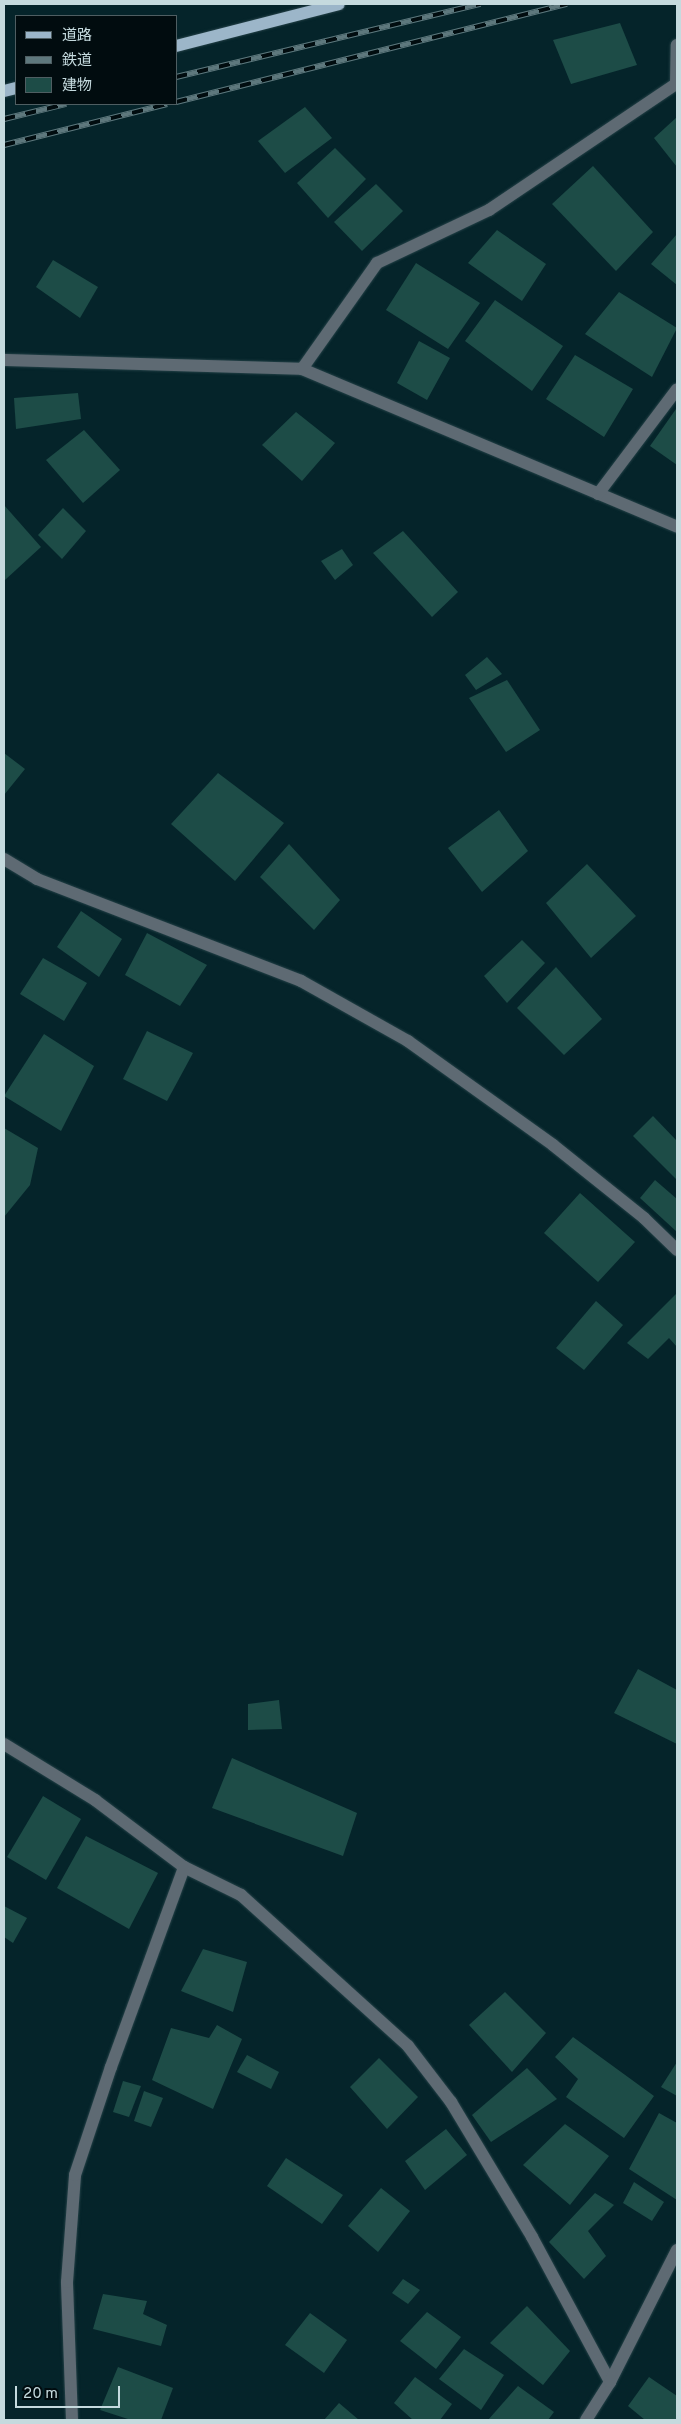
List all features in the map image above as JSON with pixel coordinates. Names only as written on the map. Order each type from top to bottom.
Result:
[{"type":"main road","points":[[178,45],[339,4]]},
{"type":"street","points":[[302,369],[377,263],[489,210],[676,84],[677,44]]},
{"type":"street","points":[[4,360],[302,369],[677,527]]},
{"type":"street","points":[[598,494],[677,389]]},
{"type":"street","points":[[4,859],[37,879],[301,980],[408,1041],[553,1146],[644,1218],[677,1250]]},
{"type":"street","points":[[4,1744],[95,1800],[184,1867],[241,1895],[408,2046],[451,2102],[527,2229],[610,2382]]},
{"type":"street","points":[[72,2420],[67,2282],[75,2176],[111,2067],[184,1867]]},
{"type":"street","points":[[586,2420],[610,2382],[677,2250]]},
{"type":"building","points":[[620,23],[637,65],[571,84],[553,40]]},
{"type":"building","points":[[305,107],[332,138],[285,173],[258,141]]},
{"type":"building","points":[[677,117],[677,167],[654,138]]},
{"type":"building","points":[[335,148],[366,179],[328,218],[297,183]]},
{"type":"building","points":[[593,166],[653,232],[616,271],[552,204]]},
{"type":"building","points":[[376,184],[403,211],[362,251],[334,222]]},
{"type":"building","points":[[497,230],[546,264],[522,301],[468,263]]},
{"type":"building","points":[[677,234],[677,285],[651,264]]},
{"type":"building","points":[[53,260],[98,287],[80,318],[36,287]]},
{"type":"building","points":[[416,263],[480,303],[448,349],[386,310]]},
{"type":"building","points":[[619,292],[677,328],[652,377],[585,334]]},
{"type":"building","points":[[495,300],[563,346],[532,391],[465,341]]},
{"type":"building","points":[[419,341],[450,358],[427,400],[397,383]]},
{"type":"building","points":[[575,355],[633,389],[604,437],[546,399]]},
{"type":"building","points":[[78,393],[81,419],[16,429],[14,398]]},
{"type":"building","points":[[677,410],[677,465],[650,446]]},
{"type":"building","points":[[296,412],[335,443],[302,481],[262,445]]},
{"type":"building","points":[[84,430],[120,470],[83,503],[46,460]]},
{"type":"building","points":[[4,505],[41,547],[5,580],[4,579]]},
{"type":"building","points":[[63,508],[86,531],[62,559],[38,535]]},
{"type":"building","points":[[403,531],[458,592],[432,617],[373,553]]},
{"type":"building","points":[[342,549],[353,565],[335,580],[321,561]]},
{"type":"building","points":[[487,657],[502,674],[476,690],[465,675]]},
{"type":"building","points":[[507,680],[540,730],[506,752],[469,698]]},
{"type":"building","points":[[4,753],[25,769],[4,795]]},
{"type":"building","points":[[218,773],[284,823],[235,881],[171,824]]},
{"type":"building","points":[[499,810],[528,851],[482,892],[448,848]]},
{"type":"building","points":[[289,844],[340,900],[314,930],[260,877]]},
{"type":"building","points":[[587,864],[636,916],[591,958],[546,903]]},
{"type":"building","points":[[81,911],[122,939],[99,977],[57,947]]},
{"type":"building","points":[[147,933],[207,965],[180,1006],[125,975]]},
{"type":"building","points":[[522,940],[545,963],[507,1003],[484,976]]},
{"type":"building","points":[[43,958],[87,983],[64,1021],[20,994]]},
{"type":"building","points":[[556,967],[602,1019],[564,1055],[517,1008]]},
{"type":"building","points":[[147,1031],[193,1053],[167,1101],[123,1079]]},
{"type":"building","points":[[44,1034],[94,1066],[61,1131],[4,1096]]},
{"type":"building","points":[[653,1116],[677,1141],[677,1180],[633,1136]]},
{"type":"building","points":[[4,1128],[38,1148],[30,1185],[4,1217]]},
{"type":"building","points":[[655,1180],[677,1199],[677,1232],[640,1198]]},
{"type":"building","points":[[580,1193],[635,1242],[598,1282],[544,1233]]},
{"type":"building","points":[[677,1293],[677,1347],[669,1338],[648,1359],[627,1343]]},
{"type":"building","points":[[596,1301],[623,1325],[584,1370],[556,1348]]},
{"type":"building","points":[[638,1669],[677,1690],[677,1744],[614,1713]]},
{"type":"building","points":[[279,1700],[282,1729],[248,1730],[248,1704]]},
{"type":"building","points":[[232,1758],[357,1813],[343,1856],[212,1808]]},
{"type":"building","points":[[43,1796],[81,1819],[46,1880],[7,1857]]},
{"type":"building","points":[[86,1836],[158,1873],[129,1929],[57,1888]]},
{"type":"building","points":[[4,1906],[27,1918],[13,1943],[4,1937]]},
{"type":"building","points":[[203,1949],[247,1962],[233,2012],[181,1991]]},
{"type":"building","points":[[505,1992],[546,2033],[512,2072],[469,2025]]},
{"type":"building","points":[[217,2025],[242,2039],[213,2109],[152,2080],[171,2028],[209,2038]]},
{"type":"building","points":[[573,2037],[654,2096],[624,2138],[566,2097],[578,2079],[555,2057]]},
{"type":"building","points":[[247,2055],[279,2072],[271,2089],[237,2072]]},
{"type":"building","points":[[379,2058],[418,2097],[387,2129],[350,2087]]},
{"type":"building","points":[[677,2062],[677,2096],[661,2087]]},
{"type":"building","points":[[527,2068],[557,2099],[491,2142],[472,2115]]},
{"type":"building","points":[[123,2081],[141,2086],[129,2117],[113,2112]]},
{"type":"building","points":[[144,2091],[163,2098],[151,2127],[134,2121]]},
{"type":"building","points":[[659,2113],[677,2123],[677,2200],[629,2169]]},
{"type":"building","points":[[565,2124],[609,2156],[570,2205],[523,2165]]},
{"type":"building","points":[[446,2129],[467,2155],[425,2190],[405,2161]]},
{"type":"building","points":[[286,2158],[343,2195],[322,2224],[267,2186]]},
{"type":"building","points":[[634,2182],[664,2202],[652,2221],[623,2203]]},
{"type":"building","points":[[381,2188],[410,2211],[378,2252],[348,2226]]},
{"type":"building","points":[[595,2193],[614,2205],[588,2231],[606,2256],[584,2279],[549,2242]]},
{"type":"building","points":[[403,2279],[420,2290],[408,2304],[392,2293]]},
{"type":"building","points":[[103,2294],[147,2301],[143,2314],[167,2325],[161,2346],[93,2329]]},
{"type":"building","points":[[527,2306],[570,2351],[543,2385],[490,2343]]},
{"type":"building","points":[[427,2312],[461,2337],[436,2369],[400,2341]]},
{"type":"building","points":[[310,2313],[347,2340],[324,2373],[285,2345]]},
{"type":"building","points":[[464,2349],[504,2375],[481,2410],[439,2379]]},
{"type":"building","points":[[118,2367],[173,2388],[161,2420],[131,2420],[100,2410]]},
{"type":"building","points":[[415,2377],[452,2404],[440,2420],[413,2420],[394,2403]]},
{"type":"building","points":[[649,2377],[677,2396],[677,2420],[645,2420],[628,2406]]},
{"type":"building","points":[[518,2386],[554,2412],[548,2420],[488,2420]]},
{"type":"building","points":[[339,2403],[359,2420],[324,2420]]},
{"type":"railway","points":[[178,77],[480,4]]},
{"type":"railway","points":[[178,101],[567,4]]},
{"type":"railway","points":[[4,119],[62,105]]},
{"type":"railway","points":[[4,145],[163,105]]}]
